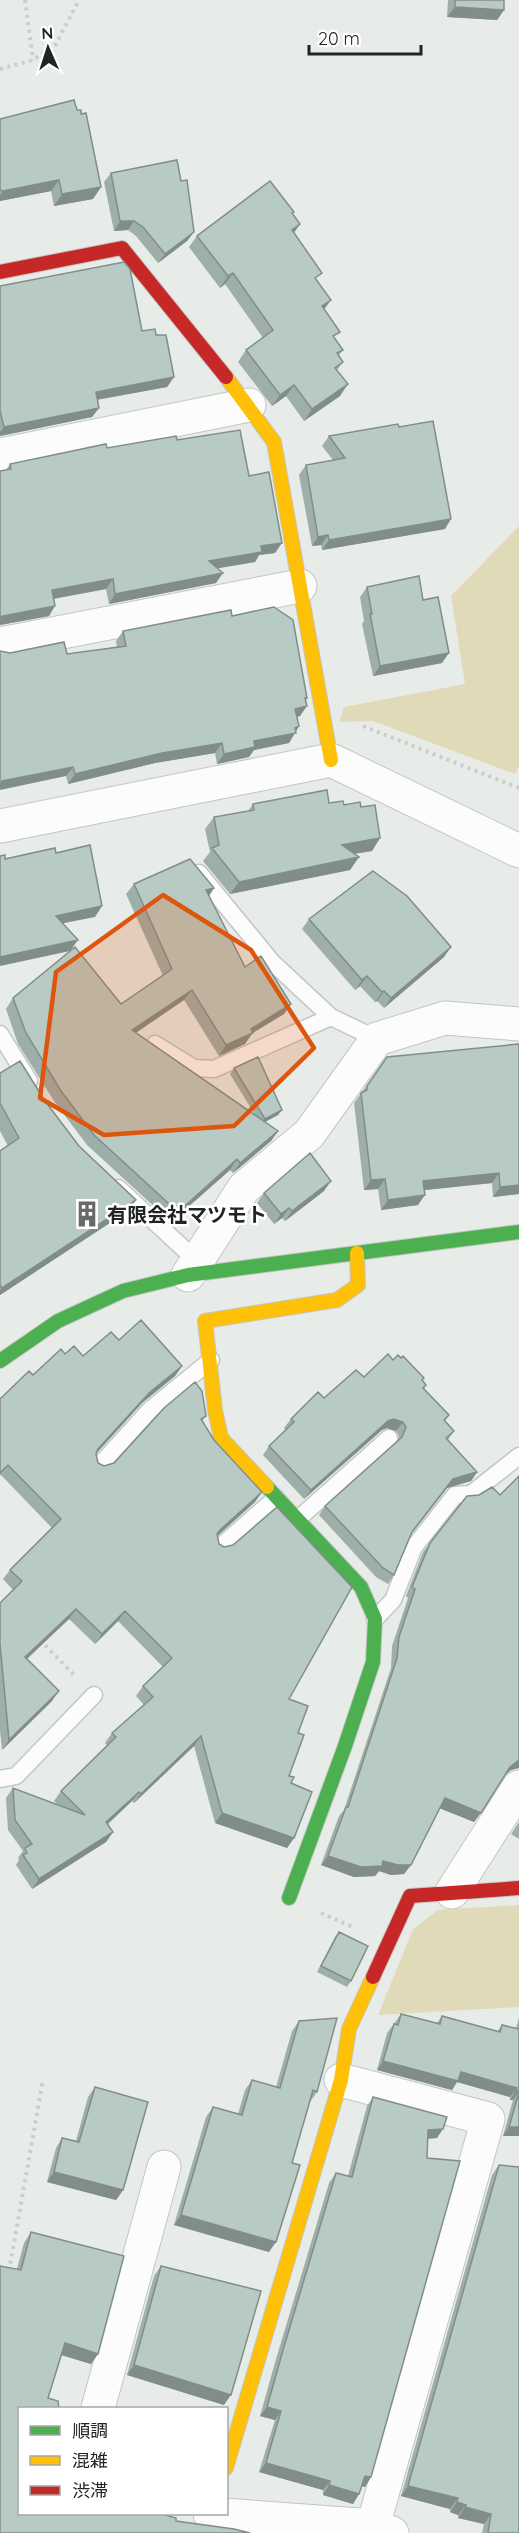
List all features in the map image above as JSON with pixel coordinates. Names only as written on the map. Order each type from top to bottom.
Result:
[{"type":"street","points":[[0,272],[122,248],[249,405],[274,442],[331,760]]},
{"type":"street","points":[[0,455],[249,405]]},
{"type":"street","points":[[0,644],[300,586]]},
{"type":"street","points":[[0,826],[331,760],[519,850]]},
{"type":"street","points":[[192,1268],[244,1188],[309,1134],[377,1039],[445,1018],[519,1023]]},
{"type":"street","points":[[0,1361],[58,1321],[123,1291],[192,1268],[357,1253],[519,1232]]},
{"type":"street","points":[[289,1898],[373,1662],[375,1619],[361,1587],[221,1438],[216,1421],[212,1359],[205,1320],[337,1300],[358,1285],[357,1253]]},
{"type":"street","points":[[452,1892],[519,1787]]},
{"type":"street","points":[[228,2461],[341,2080],[349,2028],[410,1896],[519,1888]]},
{"type":"street","points":[[223,2515],[383,2530],[488,2120],[341,2080]]},
{"type":"street","points":[[99,2407],[164,2167]]},
{"type":"lane","points":[[189,860],[272,962],[332,1017],[377,1039]]},
{"type":"lane","points":[[155,1044],[194,1068],[214,1069],[332,1017]]},
{"type":"lane","points":[[0,1034],[39,1098]]},
{"type":"lane","points":[[104,1175],[192,1268]]},
{"type":"lane","points":[[99,1466],[150,1410],[212,1359]]},
{"type":"lane","points":[[298,1519],[389,1438]]},
{"type":"lane","points":[[375,1619],[393,1600],[414,1547],[455,1495],[471,1494],[519,1456]]},
{"type":"lane","points":[[220,1547],[276,1498]]},
{"type":"lane","points":[[0,1779],[16,1776],[94,1695]]},
{"type":"path","points":[[26,0],[33,60]]},
{"type":"path","points":[[0,69],[33,60],[56,44],[80,0]]},
{"type":"path","points":[[363,726],[519,788]]},
{"type":"path","points":[[39,1639],[94,1695]]},
{"type":"path","points":[[289,1898],[360,1930]]},
{"type":"path","points":[[8,2276],[43,2080]]},
{"type":"highlighted area","points":[[163,895],[251,950],[314,1048],[234,1126],[104,1135],[40,1098],[56,972]]},
{"type":"shaded area","points":[[519,526],[519,767],[515,774],[373,721],[339,722],[344,707],[465,684],[451,596]]},
{"type":"shaded area","points":[[519,1905],[519,2007],[378,2015],[413,1929],[438,1910]]},
{"type":"building","points":[[455,0],[504,0],[504,10],[455,7]]},
{"type":"building","points":[[74,100],[77,110],[81,110],[81,114],[86,113],[101,187],[62,194],[59,180],[0,190],[0,119]]},
{"type":"building","points":[[177,160],[181,181],[187,180],[194,232],[165,254],[143,227],[134,221],[120,221],[111,173]]},
{"type":"building","points":[[270,181],[294,212],[292,213],[300,224],[292,230],[322,273],[315,278],[331,300],[322,306],[340,332],[333,336],[343,350],[337,353],[343,362],[335,368],[348,384],[312,409],[294,385],[280,395],[246,350],[273,330],[233,273],[228,276],[197,236]]},
{"type":"building","points":[[124,262],[130,269],[142,331],[155,329],[156,335],[166,335],[174,377],[96,392],[99,408],[4,427],[0,411],[0,286]]},
{"type":"building","points":[[433,421],[451,519],[329,540],[328,535],[318,537],[306,465],[345,458],[329,436],[398,424],[399,427]]},
{"type":"building","points":[[240,430],[249,476],[269,472],[282,543],[261,546],[262,552],[209,561],[223,573],[115,594],[113,579],[52,590],[55,606],[0,617],[0,471],[11,469],[10,464],[106,444],[107,448],[176,436],[177,440]]},
{"type":"building","points":[[419,576],[423,600],[438,597],[449,653],[380,666],[367,587]]},
{"type":"building","points":[[274,607],[293,620],[307,698],[305,698],[307,706],[295,709],[299,726],[295,728],[296,733],[254,741],[255,747],[224,754],[222,743],[162,753],[75,774],[73,767],[2,781],[0,787],[0,651],[10,653],[64,642],[67,654],[126,646],[123,631],[231,610],[232,616]]},
{"type":"building","points":[[327,790],[329,803],[343,801],[344,805],[360,802],[361,807],[375,805],[380,838],[342,845],[359,857],[239,882],[212,848],[219,845],[214,817],[254,810],[253,804]]},
{"type":"building","points":[[90,845],[102,906],[56,916],[78,940],[0,957],[0,856],[5,855],[5,859],[55,848],[56,853]]},
{"type":"building","points":[[190,859],[214,888],[206,890],[245,967],[261,956],[291,1004],[251,1029],[253,1033],[226,1045],[192,990],[132,1030],[278,1131],[240,1163],[237,1159],[178,1212],[94,1135],[61,1091],[26,1033],[13,998],[75,947],[121,1004],[172,969],[134,884]]},
{"type":"building","points":[[373,871],[407,896],[451,947],[391,998],[367,976],[362,980],[309,919]]},
{"type":"building","points":[[519,1044],[519,1185],[500,1187],[499,1173],[423,1181],[425,1195],[388,1200],[385,1179],[371,1180],[361,1093],[367,1090],[367,1086],[387,1057]]},
{"type":"building","points":[[258,1057],[282,1110],[265,1119],[234,1068]]},
{"type":"building","points":[[20,1061],[45,1101],[79,1146],[136,1200],[2,1288],[0,1285],[0,1151],[19,1138],[0,1103],[0,1073]]},
{"type":"building","points":[[310,1153],[331,1181],[292,1211],[289,1208],[281,1214],[264,1193]]},
{"type":"building","points":[[141,1320],[182,1366],[149,1393],[98,1449],[96,1454],[98,1463],[104,1466],[114,1463],[164,1408],[195,1382],[202,1391],[206,1416],[201,1419],[214,1440],[262,1492],[220,1530],[217,1534],[219,1544],[224,1547],[233,1545],[277,1507],[352,1587],[289,1699],[308,1706],[298,1733],[304,1735],[289,1776],[294,1777],[291,1783],[312,1792],[294,1838],[222,1813],[201,1736],[141,1794],[139,1792],[106,1822],[113,1832],[39,1879],[23,1855],[27,1853],[25,1848],[32,1844],[15,1820],[13,1788],[85,1815],[61,1791],[116,1737],[112,1733],[153,1697],[143,1686],[172,1658],[125,1611],[102,1634],[76,1609],[25,1657],[59,1691],[9,1740],[0,1644],[0,1603],[22,1581],[10,1570],[61,1519],[8,1465],[0,1473],[0,1399],[29,1371],[33,1375],[61,1349],[65,1354],[74,1346],[83,1356],[111,1332],[119,1340]]},
{"type":"building","points":[[388,1354],[393,1360],[398,1355],[401,1358],[403,1356],[424,1378],[422,1380],[426,1385],[423,1388],[449,1415],[444,1420],[454,1431],[446,1438],[477,1472],[453,1479],[412,1532],[394,1575],[383,1568],[325,1506],[402,1437],[406,1427],[403,1422],[394,1419],[388,1421],[311,1490],[269,1446],[294,1422],[291,1419],[318,1392],[324,1398],[356,1370],[364,1377]]},
{"type":"building","points":[[519,1476],[519,1760],[510,1767],[481,1813],[445,1798],[411,1865],[398,1865],[383,1861],[382,1866],[361,1867],[328,1856],[346,1807],[348,1807],[397,1658],[399,1637],[415,1589],[412,1587],[430,1543],[467,1496],[479,1495],[492,1487],[500,1495]]},
{"type":"building","points":[[339,1932],[368,1946],[351,1981],[321,1966]]},
{"type":"building","points":[[401,2014],[440,2024],[442,2016],[500,2032],[502,2025],[519,2029],[519,2091],[516,2090],[517,2088],[461,2072],[458,2081],[383,2061],[394,2024],[398,2025]]},
{"type":"building","points":[[337,2018],[317,2092],[313,2090],[292,2163],[300,2165],[276,2242],[181,2215],[213,2107],[242,2115],[252,2080],[280,2088],[299,2021]]},
{"type":"building","points":[[95,2087],[148,2102],[123,2190],[54,2172],[62,2138],[79,2142]]},
{"type":"building","points":[[519,2092],[519,2127],[509,2127]]},
{"type":"building","points":[[373,2097],[447,2117],[443,2129],[428,2130],[427,2158],[460,2161],[371,2477],[365,2476],[359,2494],[329,2485],[330,2481],[266,2463],[281,2411],[267,2407],[336,2173],[352,2177]]},
{"type":"building","points":[[499,2165],[519,2167],[519,2533],[488,2533],[491,2514],[465,2507],[466,2505],[457,2502],[458,2498],[408,2486]]},
{"type":"building","points":[[31,2232],[124,2256],[98,2354],[65,2343],[48,2398],[58,2401],[59,2407],[18,2407],[18,2515],[165,2515],[176,2518],[176,2521],[250,2533],[0,2533],[0,2266],[21,2270]]},
{"type":"building","points":[[161,2266],[261,2291],[231,2395],[134,2365]]},
{"type":"traffic: fast","points":[[0,1361],[58,1321],[123,1291],[188,1275],[519,1232]]},
{"type":"traffic: fast","points":[[267,1487],[361,1587],[375,1619],[373,1662],[289,1898]]},
{"type":"traffic: slow","points":[[226,377],[274,442],[331,760]]},
{"type":"traffic: slow","points":[[267,1487],[221,1438],[215,1410],[205,1321],[337,1300],[358,1285],[357,1253]]},
{"type":"traffic: slow","points":[[228,2461],[341,2080],[349,2029],[373,1977]]},
{"type":"traffic: jam","points":[[0,272],[122,248],[226,377]]},
{"type":"traffic: jam","points":[[373,1977],[410,1896],[519,1888]]},
{"type":"place","name":"有限会社マツモト","points":[[87,1214]]}]
